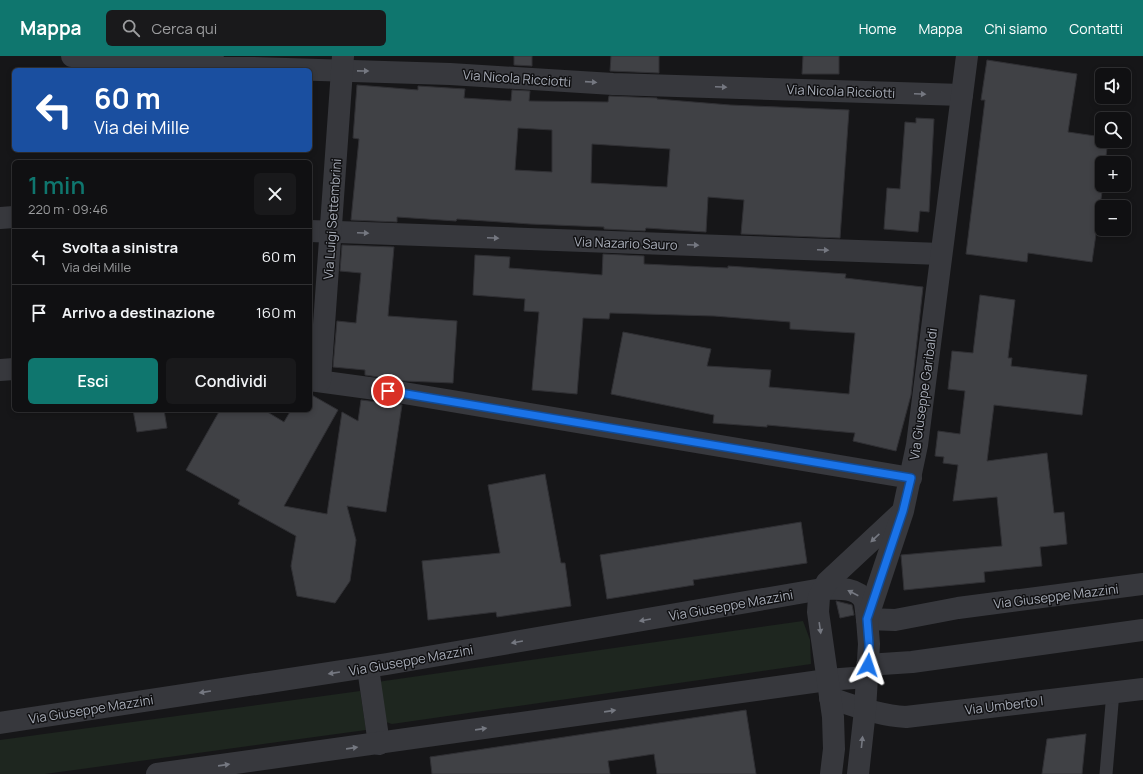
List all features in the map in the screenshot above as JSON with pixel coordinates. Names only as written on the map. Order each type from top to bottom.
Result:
[{"type":"street","name":"Via Nicola Ricciotti","points":[[72,56],[223,67],[342,63],[450,74],[614,84],[962,95]]},
{"type":"street","name":"Via Giuseppe Garibaldi","points":[[858,774],[865,710],[869,644],[867,619],[903,511],[911,478],[928,374],[941,254],[967,56]]},
{"type":"street","name":"Via Luigi Settembrini","points":[[315,381],[332,232],[342,63]]},
{"type":"street","points":[[0,218],[12,217]]},
{"type":"street","name":"Via Nazario Sauro","points":[[312,230],[941,254]]},
{"type":"street","points":[[0,370],[12,369]]},
{"type":"street","points":[[315,381],[398,392],[911,478]]},
{"type":"street","points":[[831,774],[833,729],[818,612],[819,597],[822,589],[903,511]]},
{"type":"street","name":"Via Giuseppe Mazzini","points":[[0,723],[368,668],[822,589],[845,589],[856,592],[864,600],[867,619],[895,620],[958,608],[1143,584]]},
{"type":"street","points":[[157,774],[379,744],[828,689],[867,671],[912,662],[1143,630]]},
{"type":"street","points":[[368,668],[379,744]]},
{"type":"street","name":"Via Umberto I","points":[[828,689],[865,710],[889,716],[906,717],[1143,689]]},
{"type":"lane","points":[[1106,774],[1113,692]]},
{"type":"shaded area","points":[[803,621],[810,640],[811,664],[392,724],[383,721],[377,682]]},
{"type":"shaded area","points":[[360,691],[366,730],[45,774],[0,774],[0,740]]},
{"type":"building","points":[[514,56],[532,56],[532,66],[514,65]]},
{"type":"building","points":[[611,56],[659,56],[659,73],[610,71]]},
{"type":"building","points":[[803,56],[839,56],[839,74],[802,74]]},
{"type":"building","points":[[987,60],[1077,74],[1068,132],[1095,136],[1095,148],[1107,148],[1106,156],[1095,156],[1095,192],[1102,192],[1101,200],[1095,200],[1096,236],[1092,262],[1028,253],[1027,262],[966,254],[985,100],[981,100]]},
{"type":"building","points":[[357,85],[418,90],[418,86],[465,89],[464,98],[511,101],[512,90],[530,91],[529,101],[608,102],[609,96],[657,98],[730,105],[849,110],[840,238],[741,234],[744,200],[708,197],[706,232],[646,228],[645,231],[604,229],[604,227],[457,219],[456,221],[397,217],[397,222],[351,220],[359,139],[353,138]],"holes":[[[518,128],[552,130],[552,172],[515,170]],[[592,144],[670,149],[667,187],[591,183]]]},
{"type":"building","points":[[916,118],[934,119],[929,212],[920,211],[918,232],[884,229],[887,188],[900,189],[905,122],[916,123]]},
{"type":"building","points":[[342,245],[394,247],[388,316],[457,321],[453,383],[405,381],[365,375],[365,370],[333,367],[337,321],[356,323],[361,273],[340,271]]},
{"type":"building","points":[[603,254],[644,256],[644,264],[728,268],[728,266],[846,274],[845,278],[923,287],[911,395],[896,451],[853,441],[855,433],[767,425],[767,427],[713,423],[714,415],[611,394],[623,332],[711,349],[707,366],[771,370],[769,387],[849,394],[855,333],[790,329],[790,322],[714,316],[610,313],[609,319],[583,318],[577,394],[532,390],[539,312],[524,311],[525,299],[473,295],[475,255],[510,257],[509,268],[602,275]]},
{"type":"building","points":[[980,295],[1015,300],[1008,358],[1012,358],[1011,366],[1087,375],[1082,415],[994,405],[987,461],[1047,453],[1054,513],[1064,512],[1067,544],[1040,547],[1042,566],[984,572],[985,582],[904,590],[901,555],[1002,546],[997,497],[953,501],[958,465],[943,463],[944,457],[935,456],[938,431],[960,434],[965,391],[948,389],[952,351],[973,353]]},
{"type":"building","points":[[312,395],[338,410],[284,506],[327,514],[342,412],[358,421],[361,400],[402,405],[386,512],[347,506],[356,540],[350,581],[335,603],[297,596],[291,566],[296,536],[238,504],[240,500],[186,470],[219,412],[267,412],[284,422],[290,412],[312,412]]},
{"type":"building","points":[[133,412],[164,412],[167,428],[137,432]]},
{"type":"building","points":[[545,474],[561,563],[565,563],[571,606],[497,617],[496,612],[428,620],[422,561],[500,553],[488,485]]},
{"type":"building","points":[[801,522],[807,563],[693,580],[694,585],[607,599],[600,555]]},
{"type":"building","points":[[836,601],[852,605],[854,615],[840,618]]},
{"type":"building","points":[[746,710],[756,774],[657,774],[654,754],[608,761],[610,774],[432,774],[430,757]]},
{"type":"building","points":[[1086,734],[1082,774],[1042,774],[1047,739]]},
{"type":"route","points":[[388,391],[911,478],[903,511],[867,619],[869,644],[868,665]]}]
